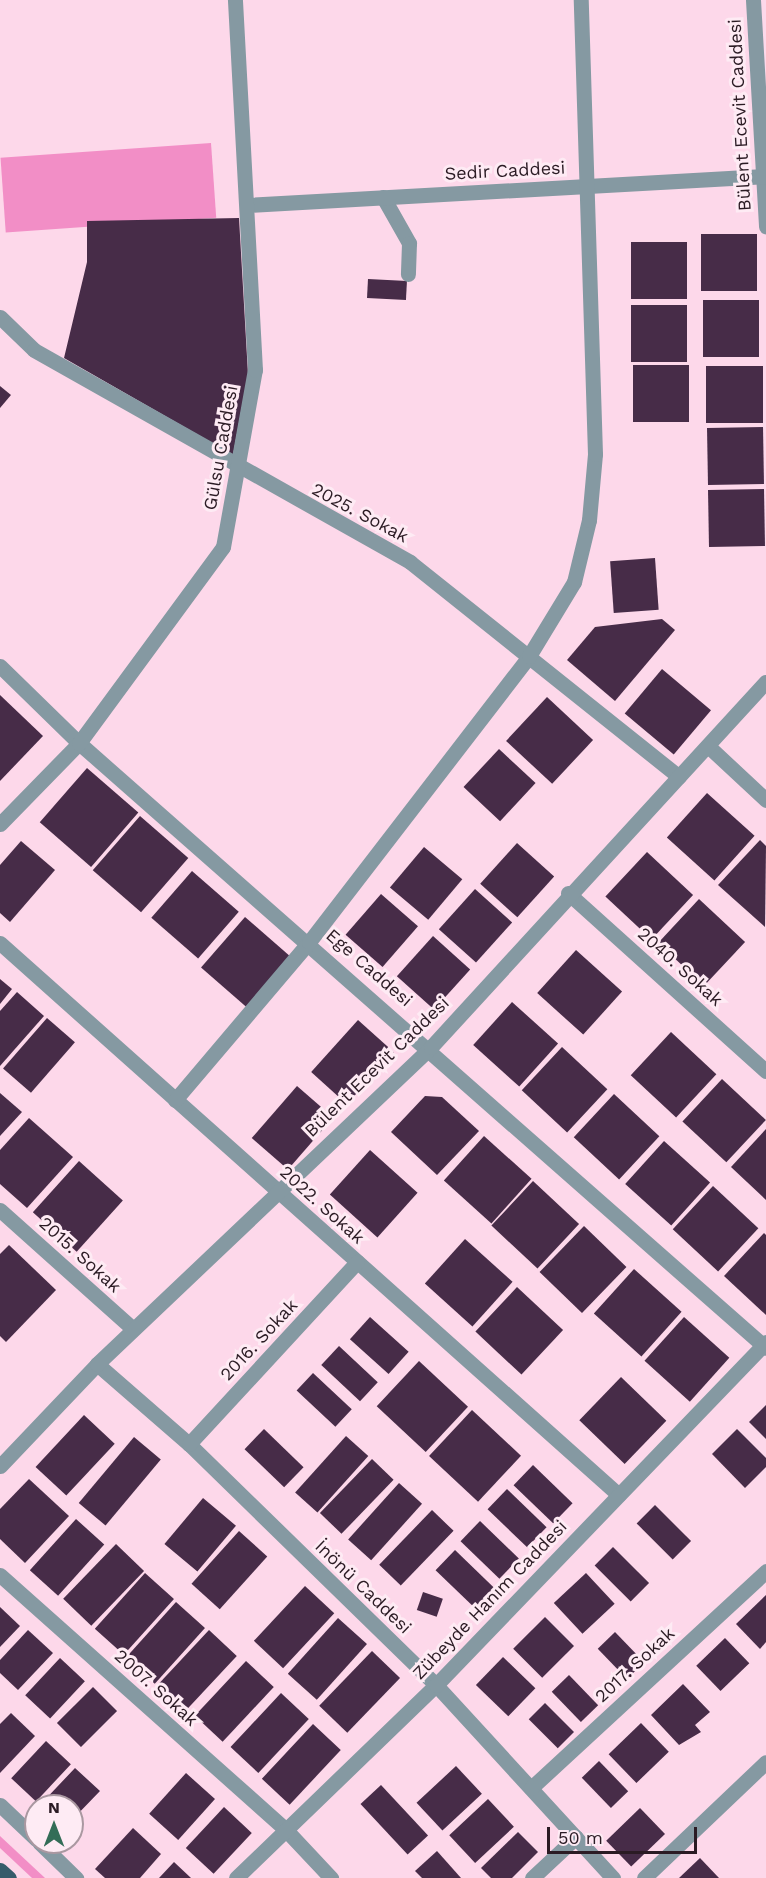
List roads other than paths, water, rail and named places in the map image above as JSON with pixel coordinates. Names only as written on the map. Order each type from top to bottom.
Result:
[{"type":"main road","points":[[0,1870],[9,1878]]},
{"type":"street","name":"Gülsu Caddesi","points":[[0,824],[79,743],[223,548],[255,370],[234,0]]},
{"type":"street","points":[[175,1100],[309,942],[529,656],[574,582],[589,520],[595,454],[581,0]]},
{"type":"street","name":"Bülent Ecevit Caddesi","points":[[753,0],[765,176],[766,227]]},
{"type":"street","name":"Sedir Caddesi","points":[[247,205],[765,176]]},
{"type":"street","points":[[383,197],[409,243],[408,274]]},
{"type":"street","name":"2025. Sokak","points":[[0,317],[34,350],[238,469],[410,562],[679,777]]},
{"type":"street","name":"Ege Caddesi","points":[[0,666],[79,743],[431,1047],[765,1345]]},
{"type":"street","name":"Bülent Ecevit Caddesi","points":[[0,1466],[133,1329],[431,1047],[568,892],[679,777],[766,682]]},
{"type":"street","points":[[708,746],[766,800]]},
{"type":"street","name":"2040. Sokak","points":[[568,892],[766,1071]]},
{"type":"street","name":"2022. Sokak","points":[[0,943],[619,1495]]},
{"type":"street","name":"2015. Sokak","points":[[0,1210],[133,1329]]},
{"type":"street","name":"2016. Sokak","points":[[189,1444],[357,1262]]},
{"type":"street","name":"Zübeyde Hanım Caddesi","points":[[236,1878],[436,1685],[765,1345]]},
{"type":"street","name":"İnönü Caddesi","points":[[97,1364],[189,1444],[436,1685],[613,1878]]},
{"type":"street","name":"2017. Sokak","points":[[531,1788],[766,1571]]},
{"type":"street","name":"2007. Sokak","points":[[0,1575],[286,1830],[332,1878]]},
{"type":"street","points":[[644,1878],[766,1762]]},
{"type":"street","points":[[0,1805],[24,1828]]},
{"type":"street","points":[[532,1878],[576,1837]]},
{"type":"street","points":[[51,1854],[76,1878]]}]
